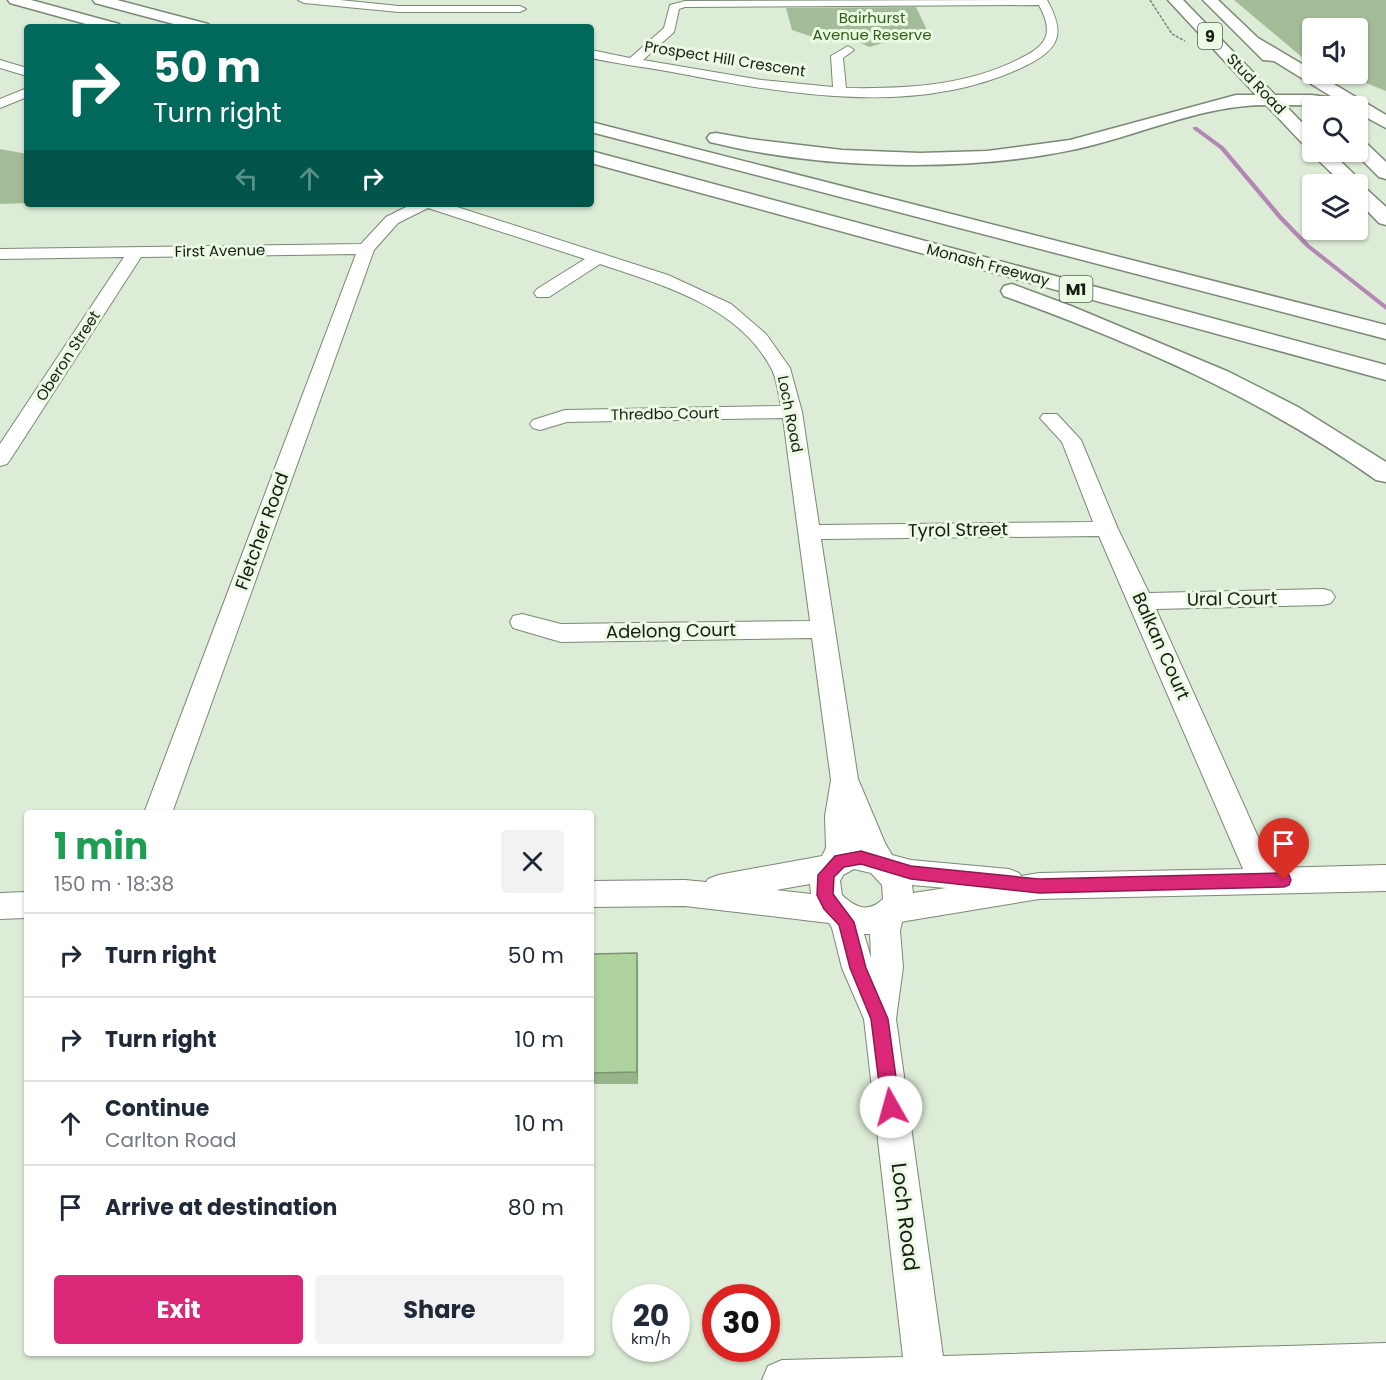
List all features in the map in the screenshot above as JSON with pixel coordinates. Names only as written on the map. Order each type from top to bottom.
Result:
[{"type":"highway","points":[[15,0],[103,24]]},
{"type":"highway","points":[[100,0],[192,24]]},
{"type":"highway","name":"Stud Road","points":[[1175,0],[1302,132]]},
{"type":"highway","name":"Stud Road","points":[[1210,0],[1308,96]]},
{"type":"highway","points":[[1255,42],[1372,115]]},
{"type":"highway","points":[[1166,119],[1169,113],[1241,79],[1245,72]]},
{"type":"highway","points":[[594,114],[750,145],[830,155],[931,159],[987,157],[1071,145],[1236,100],[1271,99],[1302,102]]},
{"type":"highway","name":"Monash Freeway","points":[[594,128],[1386,332]]},
{"type":"highway","points":[[1368,155],[1386,173]]},
{"type":"highway","name":"Monash Freeway","points":[[594,158],[1386,373]]},
{"type":"highway","points":[[1331,162],[1343,174]]},
{"type":"highway","points":[[1368,200],[1386,219]]},
{"type":"highway","points":[[765,205],[1030,298],[1228,380],[1358,453],[1386,474]]},
{"type":"street","points":[[304,0],[399,9],[521,4],[520,23]]},
{"type":"street","points":[[634,61],[670,30],[674,7],[685,4],[1041,1]]},
{"type":"street","name":"Prospect Hill Crescent","points":[[594,54],[786,88],[891,91],[943,86],[991,75],[1028,60],[1047,45],[1053,32],[1051,19],[1041,1]]},
{"type":"street","points":[[840,91],[837,56],[848,50]]},
{"type":"street","points":[[0,64],[24,71]]},
{"type":"street","points":[[0,104],[24,93]]},
{"type":"street","points":[[366,249],[392,220],[418,207]]},
{"type":"street","name":"Loch Road","points":[[441,207],[662,279],[724,308],[760,338],[781,368],[792,412],[844,779],[873,849],[883,865]]},
{"type":"street","name":"First Avenue","points":[[0,254],[366,249]]},
{"type":"street","name":"Fletcher Road","points":[[159,810],[366,249]]},
{"type":"street","name":"Oberon Street","points":[[0,460],[136,252]]},
{"type":"street","points":[[543,293],[597,259]]},
{"type":"street","name":"Thredbo Court","points":[[540,424],[565,416],[792,412]]},
{"type":"street","name":"Balkan Court","points":[[1050,418],[1071,440],[1107,529],[1141,601],[1263,881]]},
{"type":"street","name":"Tyrol Street","points":[[809,532],[1107,529]]},
{"type":"street","name":"Ural Court","points":[[1141,601],[1323,597]]},
{"type":"street","name":"Adelong Court","points":[[522,622],[561,633],[822,629]]},
{"type":"street","name":"Loch Road","points":[[832,867],[840,848],[839,816],[844,779]]},
{"type":"street","points":[[685,893],[782,878],[832,867],[850,858],[861,857],[911,872],[1039,886],[1386,878]]},
{"type":"street","points":[[883,865],[892,873],[899,894],[896,905],[889,914]]},
{"type":"street","points":[[832,867],[826,875],[825,895],[838,912]]},
{"type":"street","points":[[594,894],[685,893],[812,907],[838,912],[858,921],[869,921],[936,902],[1039,886]]},
{"type":"street","points":[[0,906],[24,905]]},
{"type":"street","name":"Loch Road","points":[[838,912],[846,922],[858,968],[880,1019]]},
{"type":"street","name":"Loch Road","points":[[889,914],[885,931],[887,967],[880,1019],[926,1377]]},
{"type":"street","points":[[782,1380],[1386,1363]]},
{"type":"green space","points":[[1234,0],[1386,0],[1386,91],[1368,84],[1368,18],[1302,18],[1302,57]]},
{"type":"green space","name":"Bairhurst Avenue Reserve","points":[[916,7],[927,30],[869,47],[857,41],[828,42],[792,30],[786,8]]},
{"type":"green space","points":[[0,149],[24,153],[24,203],[0,204]]},
{"type":"building","points":[[637,953],[637,1072],[594,1073],[594,954]]},
{"type":"waterway","points":[[1195,128],[1222,148],[1280,217],[1308,246],[1386,308]]},
{"type":"route","points":[[891,1107],[880,1019],[858,968],[846,922],[825,895],[826,875],[840,861],[861,857],[911,872],[974,877],[1039,886],[1284,880]]}]
